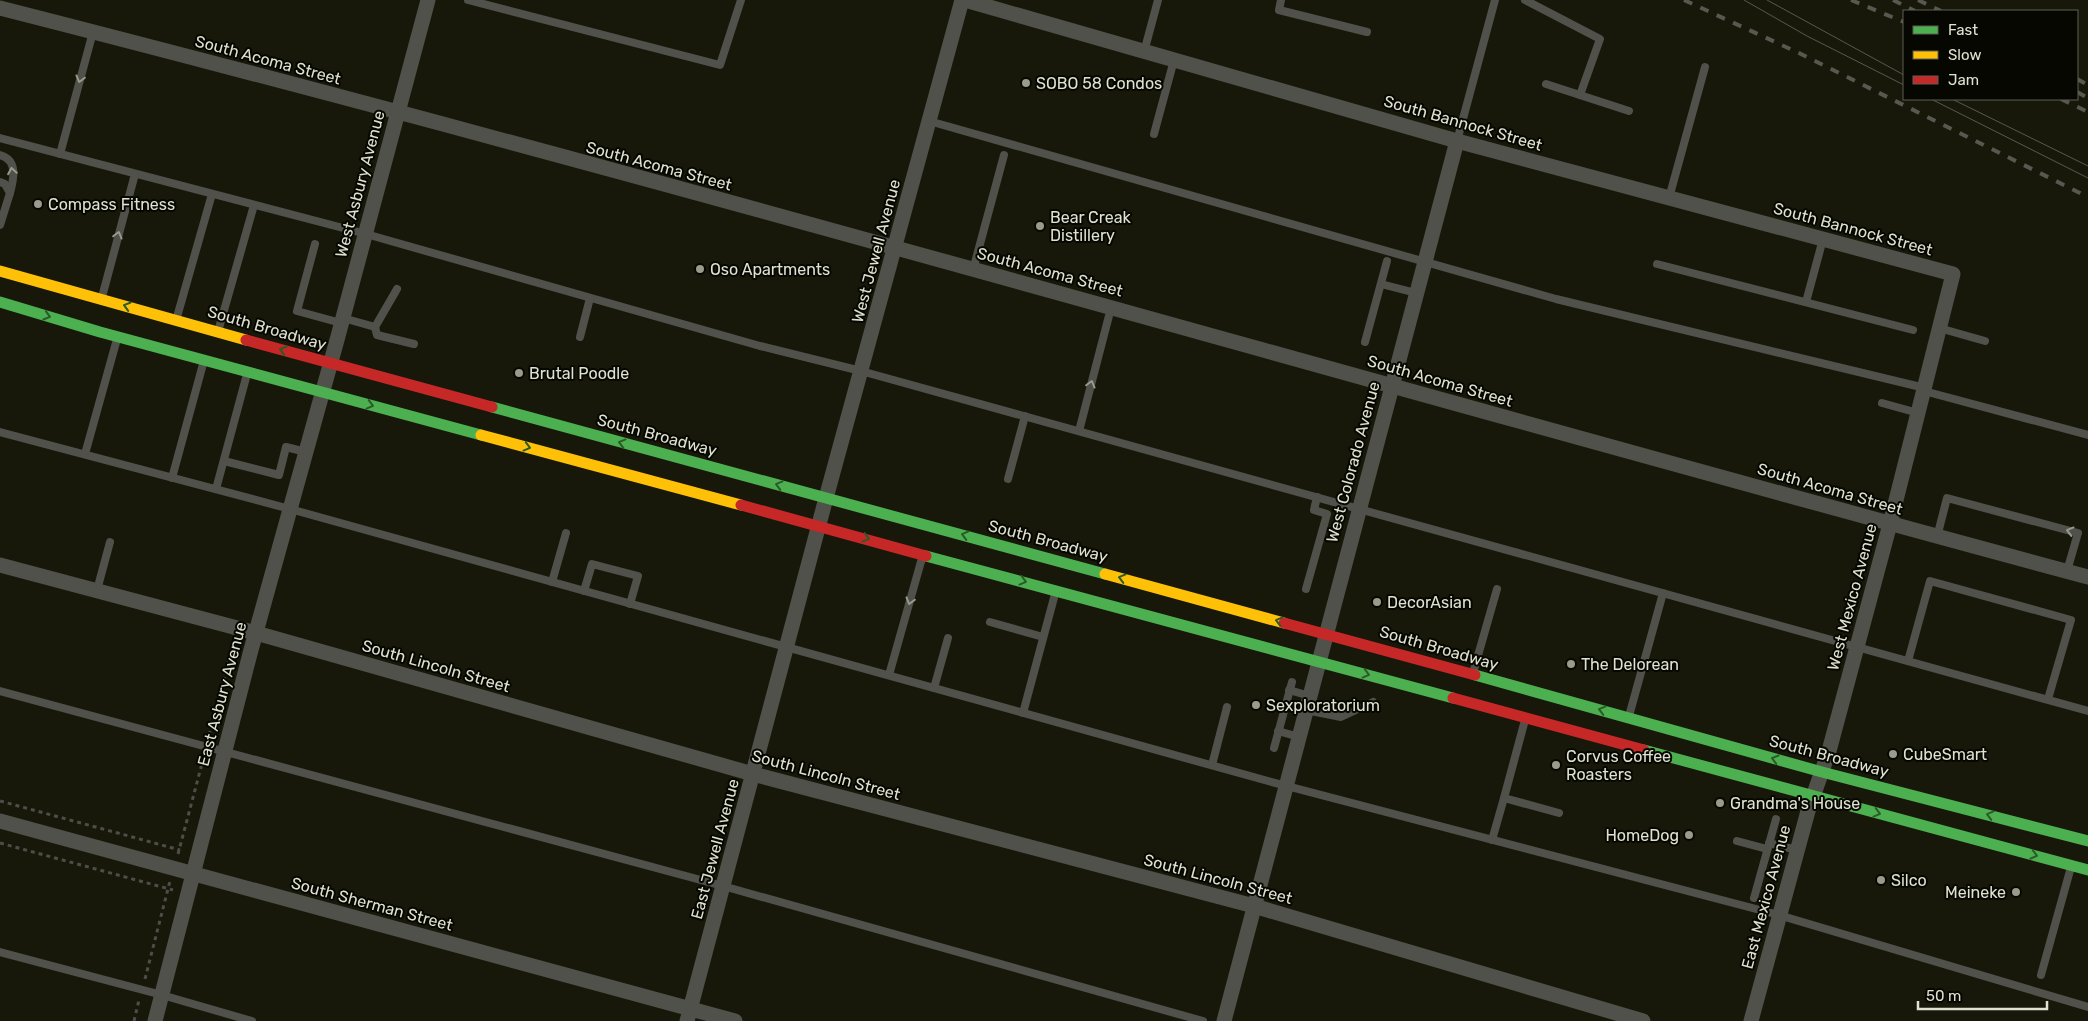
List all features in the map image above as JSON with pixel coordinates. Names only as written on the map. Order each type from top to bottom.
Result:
[{"type":"main road","name":"South Broadway","points":[[0,271],[218,332],[327,378],[1322,647],[1526,717],[1818,783],[2088,841]]},
{"type":"main road","name":"South Broadway","points":[[0,302],[117,337],[248,372],[327,378],[822,512],[923,554],[1056,590],[1322,647],[1472,675],[1629,718],[1818,783],[2088,870]]},
{"type":"street","name":"West Asbury Avenue","points":[[327,378],[428,0]]},
{"type":"street","name":"South Bannock Street","points":[[963,0],[1457,140],[1953,274]]},
{"type":"street","name":"West Jewell Avenue","points":[[822,512],[963,0]]},
{"type":"street","name":"South Acoma Street","points":[[0,8],[398,113],[895,248],[1937,537],[2088,577]]},
{"type":"street","name":"West Colorado Avenue","points":[[1224,1021],[1457,140]]},
{"type":"street","name":"West Mexico Avenue","points":[[1818,783],[1830,750],[1890,524],[1953,274]]},
{"type":"street","name":"East Asbury Avenue","points":[[155,1021],[224,752],[327,378]]},
{"type":"street","name":"East Jewell Avenue","points":[[689,1014],[822,512]]},
{"type":"street","name":"South Lincoln Street","points":[[0,565],[256,633],[753,774],[1254,906],[1643,1021]]},
{"type":"street","name":"East Mexico Avenue","points":[[1751,1021],[1778,915],[1818,783]]},
{"type":"street","name":"South Sherman Street","points":[[0,822],[193,874],[689,1014],[735,1021]]},
{"type":"lane","points":[[468,0],[720,65],[741,0]]},
{"type":"lane","points":[[1144,52],[1158,0]]},
{"type":"lane","points":[[1281,0],[1279,10],[1367,32]]},
{"type":"lane","points":[[1457,140],[1495,0]]},
{"type":"lane","points":[[1525,0],[1600,39],[1580,95]]},
{"type":"lane","points":[[60,154],[93,32]]},
{"type":"lane","points":[[1154,134],[1174,60]]},
{"type":"lane","points":[[1669,198],[1706,67]]},
{"type":"lane","points":[[1546,84],[1629,111]]},
{"type":"lane","points":[[929,121],[1556,299],[1924,390],[2088,435]]},
{"type":"lane","points":[[0,138],[366,234],[760,346],[861,371],[2088,710]]},
{"type":"lane","points":[[0,154],[7,157],[13,165],[14,179],[0,225]]},
{"type":"lane","points":[[973,270],[1004,155]]},
{"type":"lane","points":[[101,299],[135,174]]},
{"type":"lane","points":[[0,182],[5,184],[10,192]]},
{"type":"lane","points":[[176,320],[212,194]]},
{"type":"lane","points":[[218,332],[254,205]]},
{"type":"lane","points":[[1806,302],[1823,239]]},
{"type":"lane","points":[[315,244],[298,311],[375,327]]},
{"type":"lane","points":[[1365,342],[1387,261]]},
{"type":"lane","points":[[1657,264],[1913,330]]},
{"type":"lane","points":[[1381,284],[1416,293]]},
{"type":"lane","points":[[397,289],[375,327],[377,335],[414,344]]},
{"type":"lane","points":[[580,337],[590,298]]},
{"type":"lane","points":[[1079,431],[1111,308]]},
{"type":"lane","points":[[1939,328],[1985,340]]},
{"type":"lane","points":[[85,454],[117,337]]},
{"type":"lane","points":[[172,478],[204,360]]},
{"type":"lane","points":[[216,489],[248,372]]},
{"type":"lane","points":[[1882,403],[1918,413]]},
{"type":"lane","points":[[1008,479],[1025,416]]},
{"type":"lane","points":[[0,432],[290,509],[1286,786],[1778,915],[2088,1007]]},
{"type":"lane","points":[[224,461],[279,475],[286,447],[306,452]]},
{"type":"lane","points":[[1306,589],[1327,514],[1314,510],[1317,497]]},
{"type":"lane","points":[[1937,537],[1947,498],[2078,533],[2067,571]]},
{"type":"lane","points":[[552,582],[566,533]]},
{"type":"lane","points":[[97,590],[110,542]]},
{"type":"lane","points":[[888,675],[923,554]]},
{"type":"lane","points":[[584,591],[592,564],[638,576],[630,604]]},
{"type":"lane","points":[[1908,661],[1930,581],[2071,620],[2048,699]]},
{"type":"lane","points":[[1472,675],[1497,589]]},
{"type":"lane","points":[[1023,713],[1056,590]]},
{"type":"lane","points":[[1629,718],[1663,593]]},
{"type":"lane","points":[[990,622],[1043,637]]},
{"type":"lane","points":[[934,688],[948,638]]},
{"type":"lane","points":[[1274,748],[1290,686],[1308,703],[1341,716],[1373,702]]},
{"type":"lane","points":[[0,691],[723,886],[1203,1021]]},
{"type":"lane","points":[[1212,765],[1227,707]]},
{"type":"lane","points":[[1492,840],[1526,717]]},
{"type":"lane","points":[[1278,731],[1299,737]]},
{"type":"lane","points":[[1504,798],[1559,813]]},
{"type":"lane","points":[[1754,898],[1776,819]]},
{"type":"lane","points":[[1737,841],[1797,850]]},
{"type":"lane","points":[[2041,974],[2071,865]]},
{"type":"lane","points":[[0,952],[142,989],[252,1021]]},
{"type":"path","points":[[0,801],[186,852]]},
{"type":"path","points":[[0,843],[176,890]]},
{"type":"path","points":[[134,1021],[170,880]]},
{"type":"tram line","points":[[1744,0],[1807,36],[1903,84]]},
{"type":"tram line","points":[[1767,0],[1903,74]]},
{"type":"tram line","points":[[1933,100],[2088,178]]},
{"type":"tram line","points":[[1954,100],[2088,166]]},
{"type":"railway","points":[[1684,0],[1799,53],[2088,197]]},
{"type":"railway","points":[[1851,0],[1903,22]]},
{"type":"railway","points":[[1893,0],[1913,10]]},
{"type":"railway","points":[[1918,0],[1939,10]]},
{"type":"railway","points":[[2078,80],[2088,85]]},
{"type":"railway","points":[[2078,93],[2088,98]]},
{"type":"railway","points":[[2063,100],[2088,112]]},
{"type":"traffic: fast","points":[[0,302],[100,332],[481,435]]},
{"type":"traffic: fast","points":[[492,407],[1105,574]]},
{"type":"traffic: fast","points":[[926,556],[1453,698]]},
{"type":"traffic: fast","points":[[1475,675],[1822,772],[2088,841]]},
{"type":"traffic: fast","points":[[1644,750],[2088,870]]},
{"type":"traffic: slow","points":[[0,271],[246,340]]},
{"type":"traffic: slow","points":[[481,435],[741,505]]},
{"type":"traffic: slow","points":[[1105,574],[1284,623]]},
{"type":"traffic: jam","points":[[246,340],[492,407]]},
{"type":"traffic: jam","points":[[741,505],[926,556]]},
{"type":"traffic: jam","points":[[1284,623],[1475,675]]},
{"type":"traffic: jam","points":[[1453,698],[1644,750]]},
{"type":"place","name":"SOBO 58 Condos","points":[[1026,83]]},
{"type":"place","name":"Compass Fitness","points":[[38,204]]},
{"type":"place","name":"Bear Creak Distillery","points":[[1040,226]]},
{"type":"place","name":"Oso Apartments","points":[[700,269]]},
{"type":"place","name":"Brutal Poodle","points":[[519,373]]},
{"type":"place","name":"DecorAsian","points":[[1377,602]]},
{"type":"place","name":"The Delorean","points":[[1571,664]]},
{"type":"place","name":"Sexploratorium","points":[[1256,705]]},
{"type":"place","name":"CubeSmart","points":[[1893,754]]},
{"type":"place","name":"Corvus Coffee Roasters","points":[[1556,765]]},
{"type":"place","name":"Grandma's House","points":[[1720,803]]},
{"type":"place","name":"HomeDog","points":[[1689,835]]},
{"type":"place","name":"Silco","points":[[1881,880]]},
{"type":"place","name":"Meineke","points":[[2016,892]]}]
